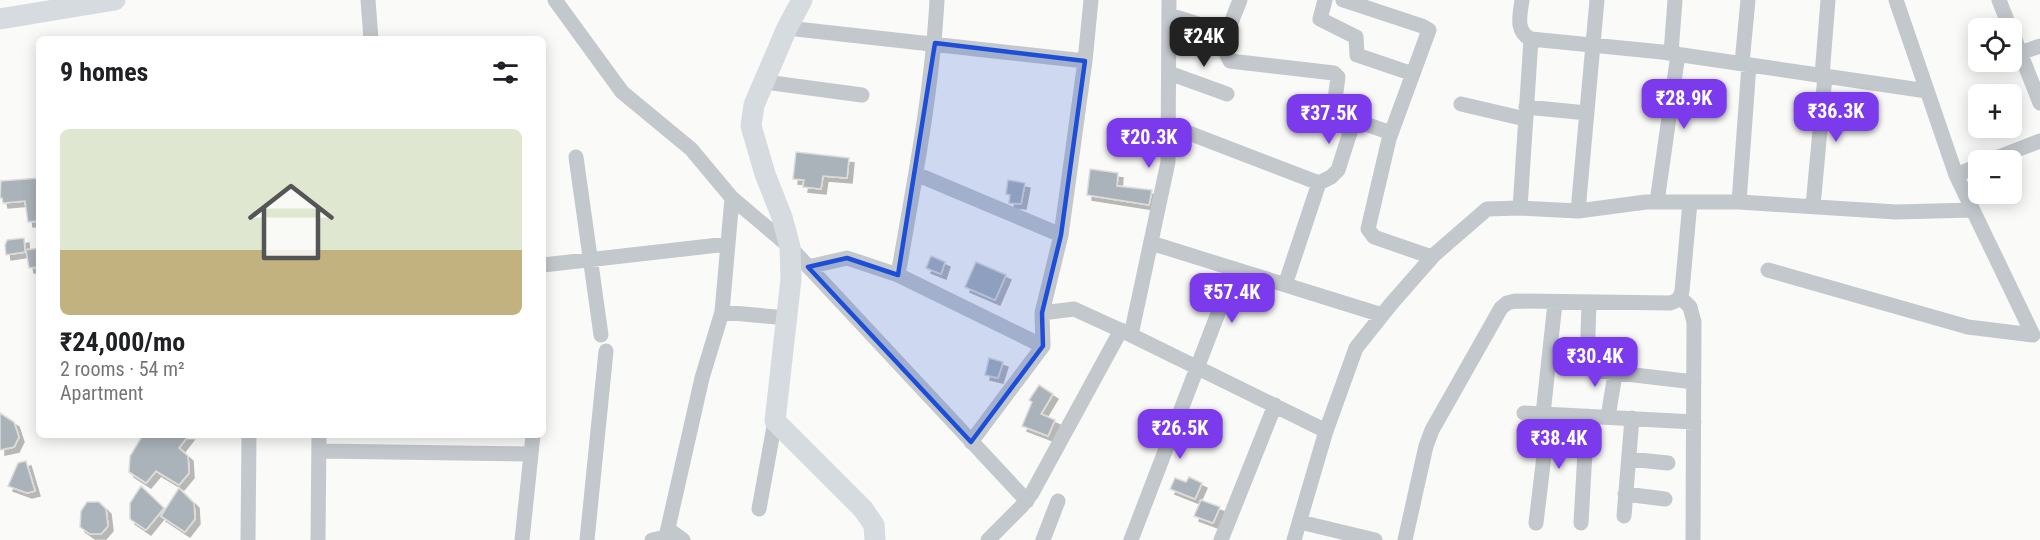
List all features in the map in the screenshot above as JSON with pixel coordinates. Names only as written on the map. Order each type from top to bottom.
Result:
[{"type":"street","points":[[368,0],[370,36]]},
{"type":"street","points":[[555,0],[622,92],[691,149],[732,198],[790,247],[1027,501]]},
{"type":"street","points":[[759,509],[775,421],[791,279],[790,247],[751,126],[754,105],[787,28],[802,0]]},
{"type":"street","points":[[898,275],[916,174],[934,43],[937,0]]},
{"type":"street","points":[[971,442],[1043,346],[1042,313],[1060,235],[1085,61],[1091,0]]},
{"type":"street","points":[[1240,0],[1227,33],[1227,55],[1230,61],[1334,73],[1338,78],[1334,111],[1391,133]]},
{"type":"street","points":[[1325,0],[1320,19],[1356,37],[1357,55],[1413,74]]},
{"type":"street","points":[[1343,0],[1429,30],[1391,133],[1368,229],[1371,235],[1378,239],[1432,257]]},
{"type":"street","points":[[1522,0],[1519,26],[1525,36],[1531,39],[1675,53],[1927,91]]},
{"type":"street","points":[[1578,211],[1597,0]]},
{"type":"street","points":[[1657,202],[1675,53],[1675,0]]},
{"type":"street","points":[[1739,202],[1748,0]]},
{"type":"street","points":[[1813,206],[1828,0]]},
{"type":"street","points":[[1896,0],[1956,175],[2036,335]]},
{"type":"street","points":[[1999,0],[2006,18]]},
{"type":"street","points":[[0,19],[102,1]]},
{"type":"street","points":[[988,540],[1027,501],[1126,333],[1151,243],[1168,162],[1169,8],[1227,33]]},
{"type":"street","points":[[787,28],[1085,61]]},
{"type":"street","points":[[1520,208],[1531,39]]},
{"type":"street","points":[[2022,52],[2040,46]]},
{"type":"street","points":[[2022,58],[2040,103]]},
{"type":"street","points":[[1169,73],[1227,94]]},
{"type":"street","points":[[765,82],[862,95]]},
{"type":"street","points":[[1461,104],[1526,113],[1587,113]]},
{"type":"street","points":[[1285,285],[1319,183],[1331,177],[1338,170],[1354,120]]},
{"type":"street","points":[[1168,125],[1319,183]]},
{"type":"street","points":[[2017,150],[2040,141]]},
{"type":"street","points":[[576,157],[601,335]]},
{"type":"street","points":[[1956,175],[1968,170]]},
{"type":"street","points":[[916,174],[1060,235]]},
{"type":"street","points":[[652,540],[666,537],[702,378],[722,312],[732,198]]},
{"type":"street","points":[[1294,540],[1326,431],[1356,348],[1432,257],[1487,209],[1578,211],[1657,202],[1739,202],[1896,212],[1973,210]]},
{"type":"street","points":[[1680,297],[1690,202]]},
{"type":"street","points":[[1151,243],[1382,315]]},
{"type":"street","points":[[546,265],[728,244]]},
{"type":"street","points":[[808,267],[847,258],[898,275],[1043,346]]},
{"type":"street","points":[[1131,540],[1235,269]]},
{"type":"street","points":[[1768,270],[1968,327],[2036,335]]},
{"type":"street","points":[[1405,540],[1426,446],[1432,430],[1501,308],[1515,301],[1670,303],[1680,297]]},
{"type":"street","points":[[1680,297],[1690,307],[1693,314],[1693,540]]},
{"type":"street","points":[[1536,523],[1555,303]]},
{"type":"street","points":[[1589,303],[1587,364],[1589,367],[1596,372],[1694,382]]},
{"type":"street","points":[[1042,313],[1074,309],[1326,431]]},
{"type":"street","points":[[722,312],[787,318]]},
{"type":"street","points":[[587,540],[606,351]]},
{"type":"street","points":[[1608,417],[1615,374]]},
{"type":"street","points":[[1221,540],[1275,405]]},
{"type":"street","points":[[1524,413],[1694,422]]},
{"type":"street","points":[[1581,523],[1587,416]]},
{"type":"street","points":[[1623,516],[1632,418]]},
{"type":"street","points":[[775,421],[863,509],[874,525],[875,540]]},
{"type":"street","points":[[248,540],[249,438]]},
{"type":"street","points":[[522,540],[533,438]]},
{"type":"street","points":[[318,540],[319,443],[531,454]]},
{"type":"street","points":[[1629,459],[1668,464]]},
{"type":"street","points":[[1625,494],[1665,499]]},
{"type":"street","points":[[1043,540],[1058,501]]},
{"type":"street","points":[[1299,522],[1375,540]]},
{"type":"street","points":[[668,529],[683,540]]},
{"type":"highlighted area","points":[[935,43],[1085,61],[1061,235],[1042,313],[1043,346],[971,442],[808,267],[847,258],[898,275]]},
{"type":"building","points":[[796,152],[849,158],[847,178],[823,176],[821,189],[803,187],[804,180],[793,179]]},
{"type":"building","points":[[1090,169],[1118,173],[1117,186],[1152,190],[1149,205],[1087,195]]},
{"type":"building","points":[[36,178],[36,221],[28,222],[25,201],[3,203],[0,198],[1,181]]},
{"type":"building","points":[[1008,180],[1025,183],[1021,204],[1009,203],[1010,195],[1006,194]]},
{"type":"building","points":[[24,238],[25,252],[6,255],[7,240]]},
{"type":"building","points":[[36,248],[36,267],[29,268],[26,250]]},
{"type":"building","points":[[931,256],[945,262],[941,274],[926,268]]},
{"type":"building","points":[[976,262],[1006,275],[995,300],[965,287]]},
{"type":"building","points":[[989,358],[1003,362],[998,378],[985,375]]},
{"type":"building","points":[[1039,385],[1053,394],[1041,414],[1055,420],[1048,436],[1022,426],[1032,402],[1029,400]]},
{"type":"building","points":[[0,413],[14,422],[19,437],[14,447],[0,450]]},
{"type":"building","points":[[141,438],[187,438],[179,448],[188,456],[189,473],[179,485],[156,471],[146,483],[129,472],[130,456]]},
{"type":"building","points":[[26,461],[35,491],[27,493],[8,486],[18,463]]},
{"type":"building","points":[[1189,477],[1202,483],[1195,499],[1170,489],[1175,478],[1186,482]]},
{"type":"building","points":[[141,486],[164,508],[146,530],[130,519],[130,503]]},
{"type":"building","points":[[179,488],[194,503],[195,519],[185,532],[161,516]]},
{"type":"building","points":[[1201,500],[1220,507],[1213,523],[1194,516]]},
{"type":"building","points":[[87,502],[99,502],[106,509],[108,526],[101,534],[90,534],[80,527],[81,511]]}]
